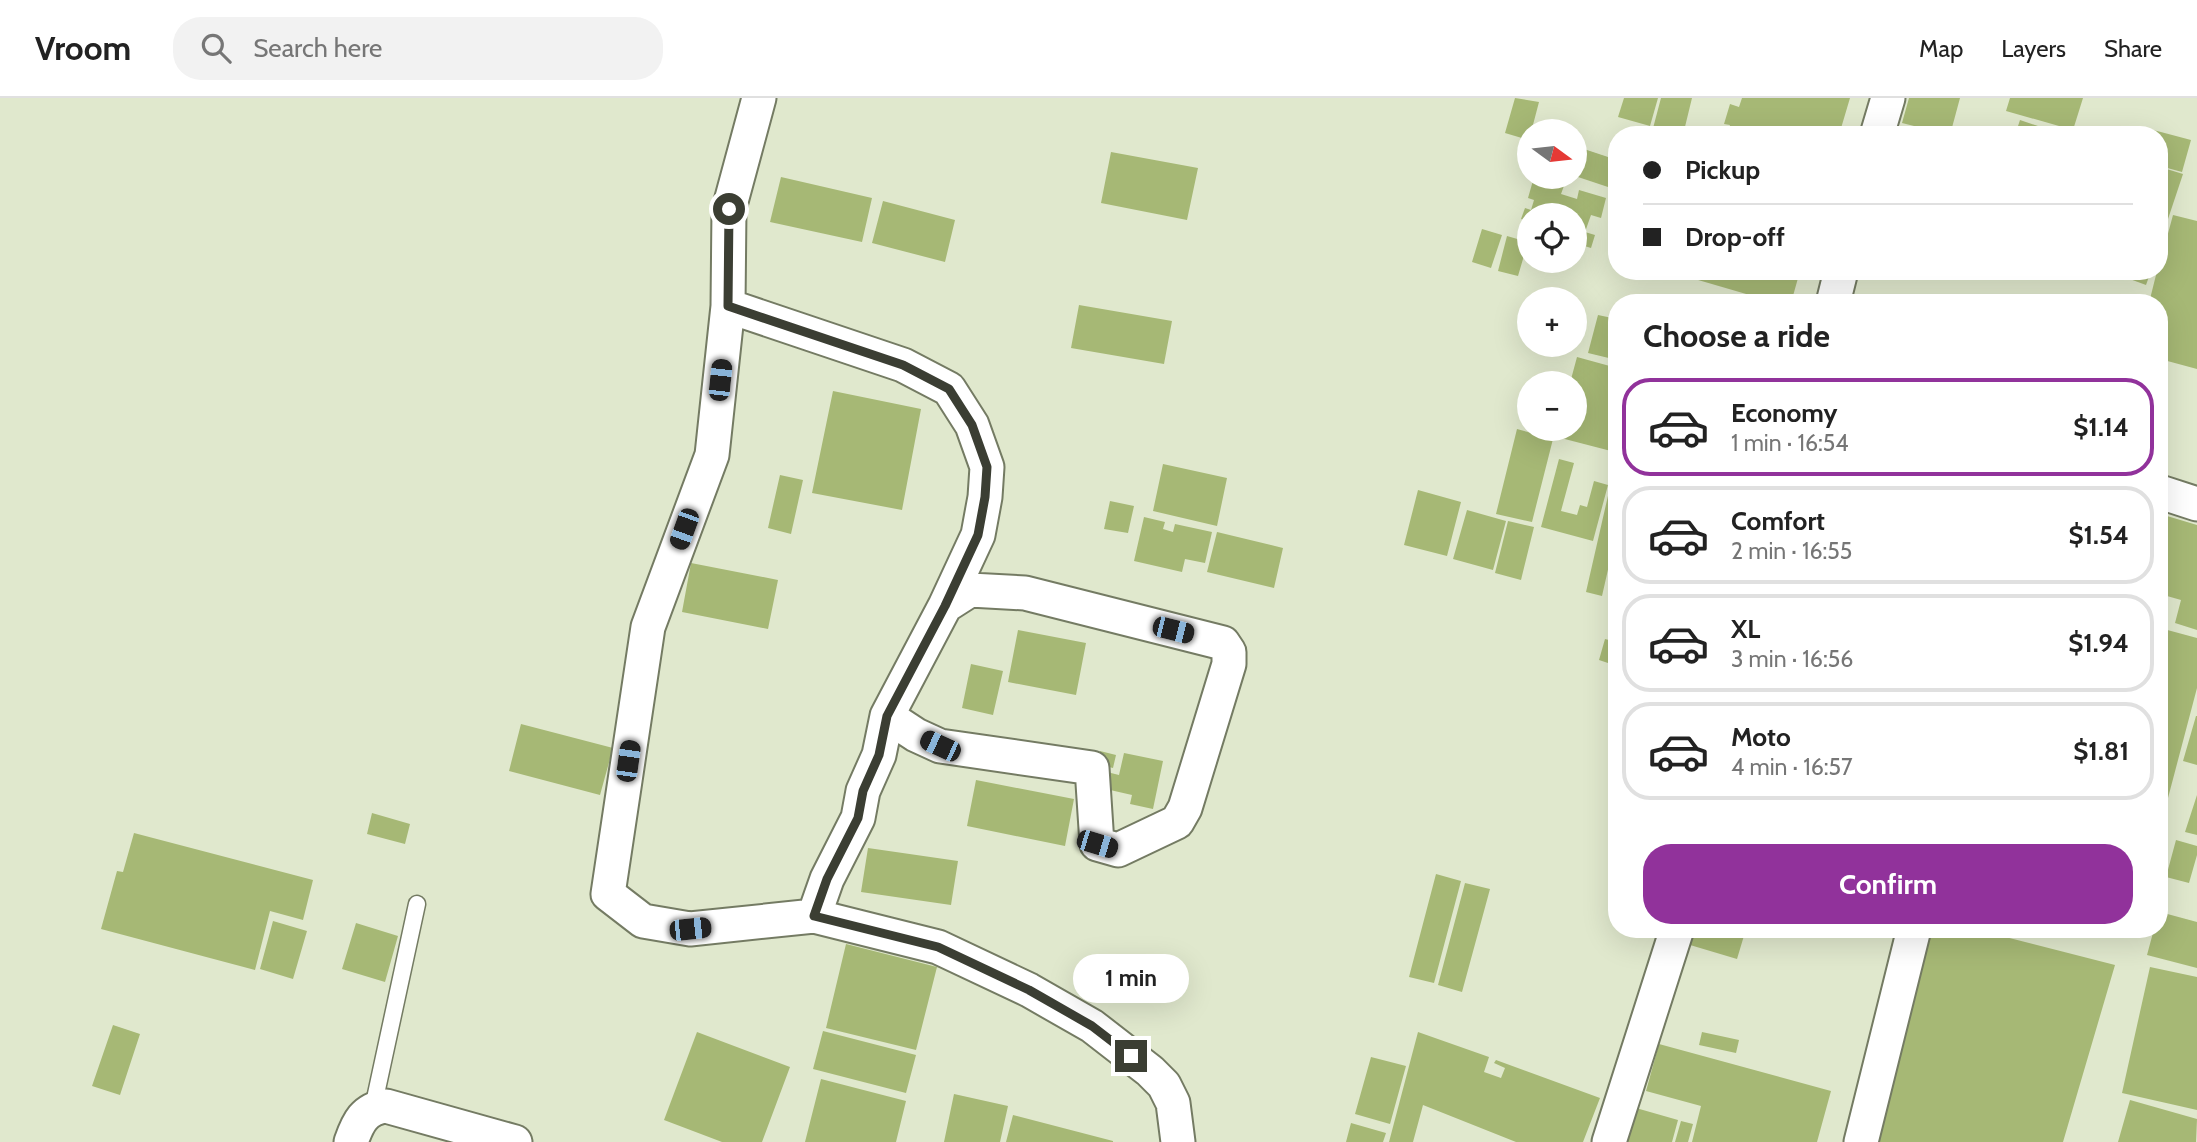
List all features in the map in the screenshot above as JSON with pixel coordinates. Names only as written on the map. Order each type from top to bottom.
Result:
[{"type":"street","points":[[759,98],[729,209],[728,306],[712,455],[648,627],[608,894],[643,921],[690,929],[814,916],[938,947],[1029,990],[1092,1026],[1150,1072],[1164,1085],[1173,1103],[1178,1142]]},
{"type":"street","points":[[1880,126],[1888,98]]},
{"type":"street","points":[[728,306],[903,365],[949,389],[972,425],[987,467],[978,535],[945,606],[887,716],[879,755],[863,791],[858,818],[827,879],[814,916]]},
{"type":"street","points":[[2168,495],[2197,504]]},
{"type":"street","points":[[887,716],[916,735],[940,746],[1092,768],[1097,844],[1118,850],[1177,822],[1185,808],[1229,664],[1230,652],[1223,643],[1025,593],[970,590],[945,606]]},
{"type":"street","points":[[1609,1142],[1674,938]]},
{"type":"street","points":[[1861,1142],[1912,938]]},
{"type":"street","points":[[351,1142],[357,1124],[373,1108],[386,1106],[515,1142]]},
{"type":"lane","points":[[373,1108],[416,904]]},
{"type":"building","points":[[1515,98],[1539,102],[1535,119],[1517,119],[1517,136],[1505,133]]},
{"type":"building","points":[[1624,98],[1658,98],[1650,126],[1618,117]]},
{"type":"building","points":[[1661,98],[1692,98],[1685,126],[1654,126]]},
{"type":"building","points":[[1742,98],[1850,98],[1842,126],[1724,124],[1730,104],[1739,107]]},
{"type":"building","points":[[1909,98],[1960,98],[1952,126],[1914,126],[1902,123]]},
{"type":"building","points":[[2010,98],[2083,98],[2074,126],[2059,126],[2006,111]]},
{"type":"building","points":[[2020,120],[2038,126],[2018,126]]},
{"type":"building","points":[[2168,134],[2191,140],[2182,172],[2168,168]]},
{"type":"building","points":[[1587,150],[1608,157],[1608,187],[1587,180]]},
{"type":"building","points":[[1111,152],[1198,168],[1187,220],[1101,203]]},
{"type":"building","points":[[2168,169],[2183,174],[2168,219]]},
{"type":"building","points":[[781,177],[872,198],[862,242],[770,222]]},
{"type":"building","points":[[1531,189],[1563,189],[1561,194],[1577,199],[1579,190],[1606,198],[1601,218],[1591,215],[1587,226],[1587,203],[1533,203],[1534,200],[1528,198]]},
{"type":"building","points":[[883,201],[955,220],[945,262],[872,243]]},
{"type":"building","points":[[2173,215],[2197,221],[2197,369],[2168,361],[2168,294],[2151,294],[2155,280],[2168,280],[2168,233]]},
{"type":"building","points":[[1482,229],[1502,235],[1491,268],[1472,262]]},
{"type":"building","points":[[1587,233],[1595,235],[1591,248],[1587,247]]},
{"type":"building","points":[[1507,236],[1517,239],[1518,276],[1498,271]]},
{"type":"building","points":[[1698,280],[1797,280],[1794,294],[1746,294]]},
{"type":"building","points":[[2132,280],[2148,280],[2146,285]]},
{"type":"building","points":[[1079,305],[1172,321],[1164,364],[1071,348]]},
{"type":"building","points":[[1598,315],[1608,317],[1608,358],[1588,353]]},
{"type":"building","points":[[1577,357],[1608,366],[1608,450],[1572,441],[1587,441],[1587,371],[1573,371]]},
{"type":"building","points":[[833,391],[921,409],[902,510],[812,493]]},
{"type":"building","points":[[1517,429],[1517,441],[1552,441],[1532,522],[1496,514]]},
{"type":"building","points":[[1559,459],[1574,463],[1561,511],[1577,515],[1580,505],[1587,507],[1594,481],[1608,485],[1593,541],[1541,527]]},
{"type":"building","points":[[1163,464],[1227,478],[1217,526],[1153,511]]},
{"type":"building","points":[[780,475],[803,480],[791,534],[768,528]]},
{"type":"building","points":[[1418,490],[1461,502],[1447,556],[1404,545]]},
{"type":"building","points":[[1608,496],[1608,570],[1602,596],[1586,592]]},
{"type":"building","points":[[1110,501],[1134,506],[1128,533],[1104,529]]},
{"type":"building","points":[[1467,510],[1506,521],[1493,570],[1453,559]]},
{"type":"building","points":[[2168,516],[2197,525],[2197,630],[2175,623],[2181,600],[2168,596]]},
{"type":"building","points":[[1144,517],[1165,522],[1163,529],[1173,532],[1175,524],[1212,532],[1205,563],[1185,559],[1182,572],[1134,561]]},
{"type":"building","points":[[1508,521],[1534,527],[1521,580],[1495,573]]},
{"type":"building","points":[[1217,532],[1283,548],[1274,588],[1207,572]]},
{"type":"building","points":[[691,563],[778,580],[768,629],[682,612]]},
{"type":"building","points":[[1018,630],[1086,643],[1076,695],[1008,682]]},
{"type":"building","points":[[2168,630],[2197,638],[2197,688],[2168,798]]},
{"type":"building","points":[[1605,639],[1608,640],[1608,663],[1599,660]]},
{"type":"building","points":[[971,664],[1003,671],[993,715],[962,708]]},
{"type":"building","points":[[2197,716],[2197,765],[2183,761]]},
{"type":"building","points":[[521,724],[613,748],[600,795],[509,771]]},
{"type":"building","points":[[1100,751],[1116,755],[1113,768],[1097,764]]},
{"type":"building","points":[[1124,753],[1163,761],[1153,809],[1130,804],[1132,795],[1097,787],[1107,772],[1119,775]]},
{"type":"building","points":[[976,780],[1074,799],[1065,846],[967,826]]},
{"type":"building","points":[[2197,795],[2197,835],[2185,832]]},
{"type":"building","points":[[372,813],[410,824],[405,844],[367,834]]},
{"type":"building","points":[[134,833],[313,880],[303,920],[270,911],[255,970],[101,929],[117,871],[123,872]]},
{"type":"building","points":[[2176,840],[2197,846],[2189,883],[2168,878]]},
{"type":"building","points":[[868,848],[958,861],[951,905],[861,892]]},
{"type":"building","points":[[1436,874],[1461,881],[1434,983],[1409,977]]},
{"type":"building","points":[[1465,883],[1490,889],[1462,992],[1438,985]]},
{"type":"building","points":[[2168,914],[2197,922],[2197,968],[2147,955],[2152,938],[2168,938]]},
{"type":"building","points":[[273,921],[307,931],[293,979],[260,969]]},
{"type":"building","points":[[356,923],[398,936],[385,982],[342,969]]},
{"type":"building","points":[[1681,938],[1743,938],[1737,959],[1680,942]]},
{"type":"building","points":[[1925,938],[2009,938],[2115,965],[2063,1142],[1868,1142]]},
{"type":"building","points":[[846,944],[937,967],[916,1050],[826,1028]]},
{"type":"building","points":[[2150,967],[2197,977],[2197,1110],[2122,1093]]},
{"type":"building","points":[[113,1025],[140,1034],[120,1095],[92,1086]]},
{"type":"building","points":[[823,1031],[916,1055],[906,1093],[813,1069]]},
{"type":"building","points":[[697,1032],[790,1067],[762,1142],[722,1142],[664,1120]]},
{"type":"building","points":[[1418,1032],[1489,1057],[1484,1072],[1501,1078],[1505,1068],[1494,1063],[1496,1060],[1600,1098],[1583,1142],[1516,1142],[1423,1105],[1413,1142],[1389,1142]]},
{"type":"building","points":[[1702,1032],[1739,1040],[1736,1053],[1699,1045]]},
{"type":"building","points":[[1659,1044],[1831,1091],[1817,1142],[1692,1142],[1701,1106],[1646,1091]]},
{"type":"building","points":[[1371,1057],[1406,1066],[1390,1124],[1355,1114]]},
{"type":"building","points":[[821,1079],[906,1101],[896,1142],[805,1142]]},
{"type":"building","points":[[954,1094],[1008,1106],[1000,1142],[944,1142]]},
{"type":"building","points":[[2130,1100],[2197,1119],[2196,1142],[2118,1142]]},
{"type":"building","points":[[1629,1106],[1678,1120],[1672,1142],[1620,1142]]},
{"type":"building","points":[[1013,1115],[1113,1141],[1113,1142],[1006,1142]]},
{"type":"building","points":[[1681,1121],[1693,1124],[1688,1142],[1675,1142]]},
{"type":"building","points":[[1351,1123],[1386,1133],[1383,1142],[1346,1142]]},
{"type":"route","points":[[729,209],[728,306],[903,365],[949,389],[972,425],[987,467],[978,535],[945,606],[887,716],[879,755],[863,791],[858,818],[827,879],[814,916],[938,947],[1029,990],[1092,1026],[1131,1056]]}]
